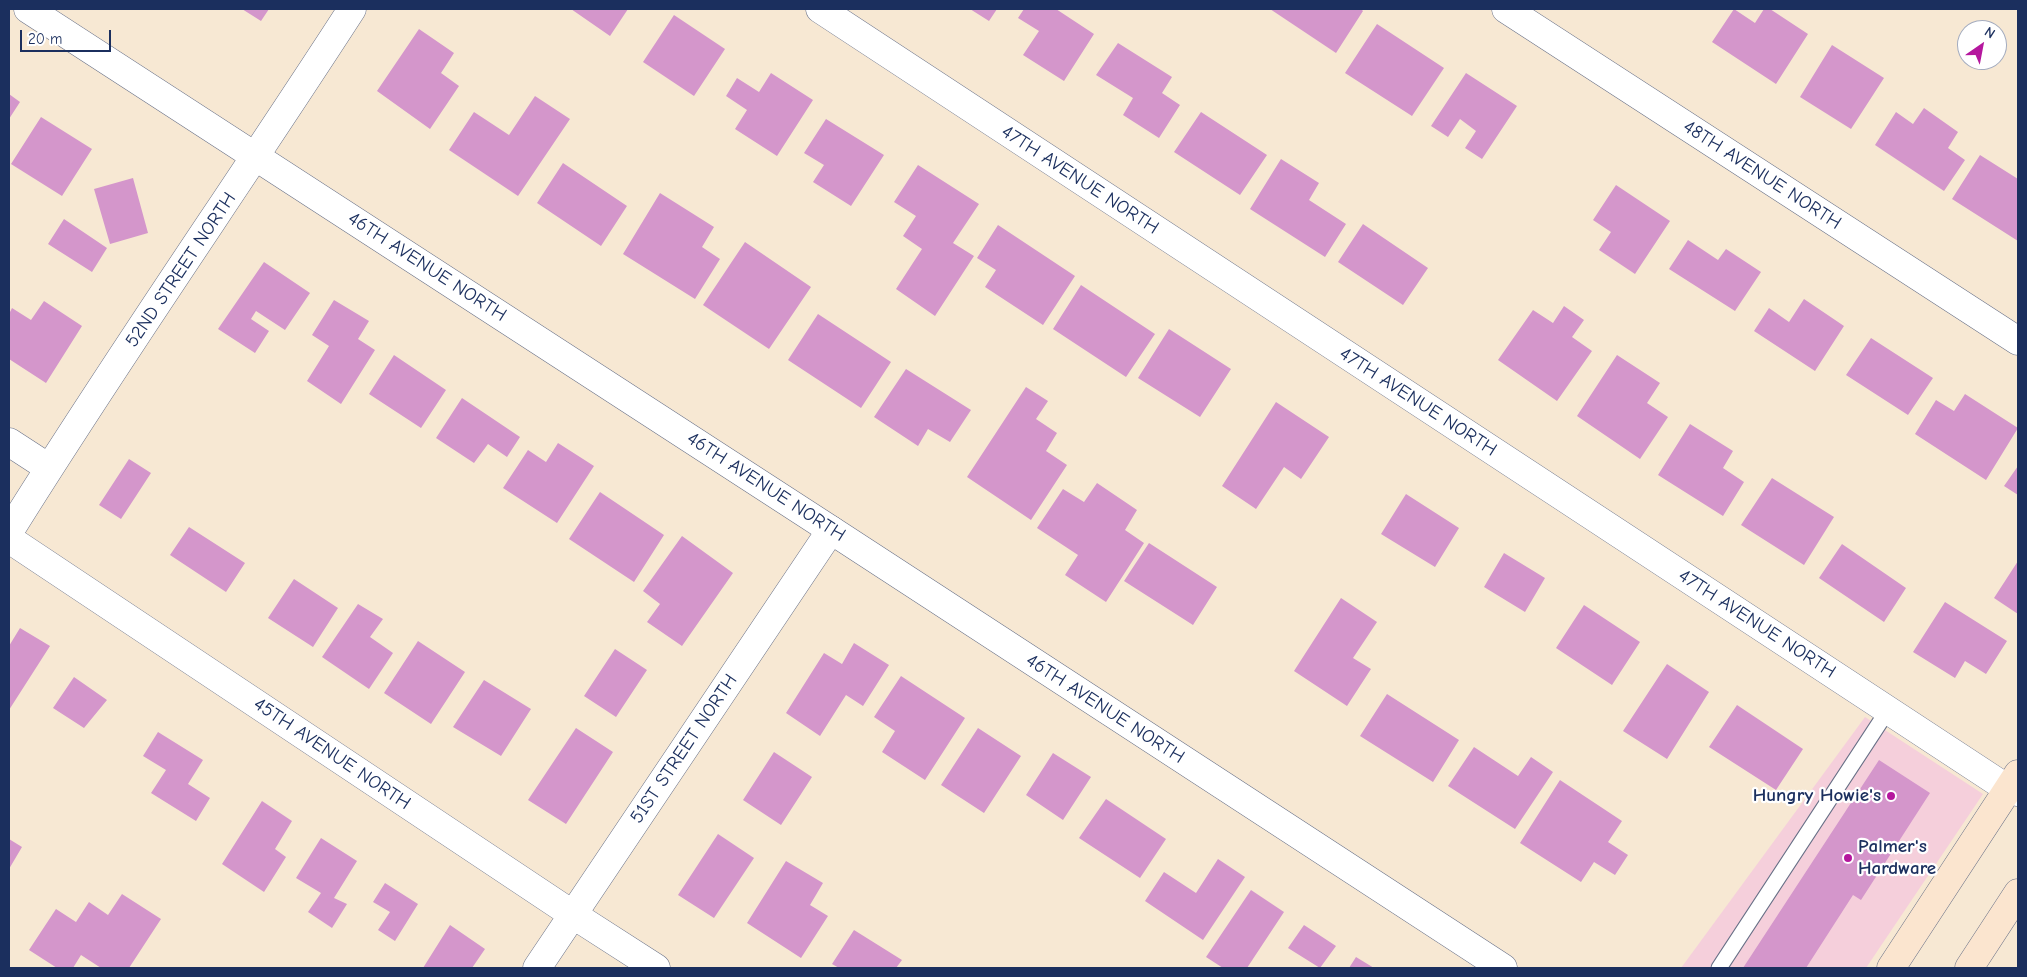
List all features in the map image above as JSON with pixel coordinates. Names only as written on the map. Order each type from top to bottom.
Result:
[{"type":"main road","points":[[1891,968],[2015,785]]},
{"type":"main road","points":[[1969,968],[2018,893]]},
{"type":"street","name":"46TH AVENUE NORTH","points":[[28,9],[257,156],[1503,968]]},
{"type":"street","name":"52ND STREET NORTH","points":[[9,532],[49,468],[257,156],[352,9]]},
{"type":"street","name":"47TH AVENUE NORTH","points":[[820,9],[1888,710],[2015,785]]},
{"type":"street","name":"48TH AVENUE NORTH","points":[[1506,9],[2018,341]]},
{"type":"street","points":[[9,442],[49,468]]},
{"type":"street","name":"51ST STREET NORTH","points":[[537,968],[832,530]]},
{"type":"street","name":"45TH AVENUE NORTH","points":[[9,538],[572,914],[656,968]]},
{"type":"lane","points":[[1719,968],[1888,710]]},
{"type":"shaded area","points":[[1865,717],[1983,794],[1866,968],[1681,968]]},
{"type":"building","points":[[242,9],[269,9],[261,21]]},
{"type":"building","points":[[571,9],[628,9],[610,36]]},
{"type":"building","points":[[970,9],[997,9],[989,21]]},
{"type":"building","points":[[1024,9],[1056,9],[1094,34],[1064,81],[1023,55],[1039,31],[1018,18]]},
{"type":"building","points":[[1270,9],[1361,9],[1363,11],[1336,53]]},
{"type":"building","points":[[1734,9],[1755,23],[1764,9],[1770,9],[1808,34],[1776,84],[1712,42]]},
{"type":"building","points":[[674,15],[725,49],[694,96],[643,62]]},
{"type":"building","points":[[1377,24],[1444,68],[1412,116],[1345,73]]},
{"type":"building","points":[[419,29],[454,53],[441,73],[459,86],[430,129],[377,91]]},
{"type":"building","points":[[1118,43],[1172,77],[1162,93],[1180,105],[1159,138],[1123,115],[1133,98],[1096,75]]},
{"type":"building","points":[[1832,45],[1884,78],[1851,129],[1800,97]]},
{"type":"building","points":[[771,73],[813,100],[777,156],[735,129],[747,110],[726,96],[737,78],[759,92]]},
{"type":"building","points":[[1466,73],[1517,106],[1482,159],[1465,148],[1476,131],[1460,119],[1448,137],[1431,126]]},
{"type":"building","points":[[9,94],[20,102],[9,119]]},
{"type":"building","points":[[535,96],[570,119],[518,196],[449,150],[474,112],[509,135]]},
{"type":"building","points":[[1924,108],[1958,132],[1948,148],[1965,160],[1944,191],[1875,145],[1896,112],[1913,124]]},
{"type":"building","points":[[1201,112],[1267,155],[1240,195],[1174,152]]},
{"type":"building","points":[[41,117],[92,149],[62,196],[11,164]]},
{"type":"building","points":[[826,119],[884,155],[851,206],[813,182],[824,165],[804,153]]},
{"type":"building","points":[[1980,155],[2018,179],[2018,241],[1952,199]]},
{"type":"building","points":[[1281,159],[1319,183],[1309,200],[1346,224],[1325,257],[1250,209]]},
{"type":"building","points":[[563,163],[627,206],[601,246],[537,203]]},
{"type":"building","points":[[918,165],[979,204],[953,243],[974,256],[935,316],[896,289],[922,249],[903,236],[916,216],[894,202]]},
{"type":"building","points":[[133,178],[148,233],[110,244],[94,189]]},
{"type":"building","points":[[1616,185],[1670,221],[1635,274],[1599,250],[1611,232],[1593,220]]},
{"type":"building","points":[[660,193],[714,227],[702,247],[720,259],[695,299],[623,254]]},
{"type":"building","points":[[64,219],[107,248],[92,272],[48,244]]},
{"type":"building","points":[[1363,224],[1428,268],[1403,305],[1338,262]]},
{"type":"building","points":[[998,225],[1075,276],[1043,325],[985,287],[996,270],[977,258]]},
{"type":"building","points":[[1688,240],[1718,260],[1726,249],[1761,272],[1735,311],[1669,269]]},
{"type":"building","points":[[745,242],[811,287],[769,349],[703,305]]},
{"type":"building","points":[[264,262],[310,293],[285,330],[256,311],[251,319],[269,331],[255,353],[218,329]]},
{"type":"building","points":[[1081,285],[1155,334],[1126,377],[1053,329]]},
{"type":"building","points":[[1804,299],[1844,326],[1815,371],[1754,331],[1769,308],[1789,322]]},
{"type":"building","points":[[334,300],[369,321],[358,339],[375,350],[341,404],[307,381],[329,346],[312,335]]},
{"type":"building","points":[[44,301],[82,326],[46,383],[9,359],[9,314],[12,308],[31,320]]},
{"type":"building","points":[[1564,306],[1584,320],[1572,337],[1592,351],[1557,401],[1498,360],[1533,310],[1553,323]]},
{"type":"building","points":[[818,314],[891,362],[861,408],[788,360]]},
{"type":"building","points":[[1169,329],[1231,369],[1200,417],[1138,378]]},
{"type":"building","points":[[1871,338],[1933,378],[1908,415],[1846,375]]},
{"type":"building","points":[[394,355],[446,390],[421,428],[369,394]]},
{"type":"building","points":[[1617,355],[1660,383],[1647,403],[1668,417],[1640,459],[1577,416]]},
{"type":"building","points":[[906,369],[971,410],[950,442],[928,429],[918,446],[874,417]]},
{"type":"building","points":[[1026,387],[1048,401],[1036,419],[1057,433],[1046,451],[1067,465],[1031,520],[967,477]]},
{"type":"building","points":[[1965,394],[2018,428],[1986,480],[1915,434],[1936,400],[1954,411]]},
{"type":"building","points":[[462,398],[520,437],[507,457],[488,444],[474,463],[436,438]]},
{"type":"building","points":[[1276,402],[1329,437],[1301,479],[1284,467],[1256,509],[1222,486]]},
{"type":"building","points":[[1690,424],[1733,451],[1723,468],[1744,482],[1723,516],[1658,475]]},
{"type":"building","points":[[558,443],[594,466],[557,523],[503,488],[528,450],[546,462]]},
{"type":"building","points":[[129,459],[151,473],[121,519],[99,505]]},
{"type":"building","points":[[2018,466],[2018,495],[2004,486]]},
{"type":"building","points":[[1772,478],[1834,517],[1804,565],[1741,525]]},
{"type":"building","points":[[1097,483],[1137,510],[1125,530],[1144,543],[1106,602],[1065,575],[1078,555],[1037,528],[1063,489],[1084,502]]},
{"type":"building","points":[[600,492],[664,535],[634,582],[569,539]]},
{"type":"building","points":[[1406,494],[1459,528],[1435,567],[1381,534]]},
{"type":"building","points":[[189,527],[245,563],[226,592],[170,555]]},
{"type":"building","points":[[682,536],[733,573],[682,646],[647,622],[660,604],[643,591]]},
{"type":"building","points":[[1149,543],[1217,587],[1193,625],[1124,581]]},
{"type":"building","points":[[1842,544],[1906,588],[1884,622],[1819,578]]},
{"type":"building","points":[[1504,553],[1545,578],[1525,612],[1484,587]]},
{"type":"building","points":[[2018,561],[2018,614],[1994,598]]},
{"type":"building","points":[[294,579],[338,608],[313,647],[268,618]]},
{"type":"building","points":[[1341,598],[1377,622],[1353,658],[1371,669],[1347,706],[1294,671]]},
{"type":"building","points":[[1945,602],[2007,641],[1986,674],[1965,661],[1955,678],[1913,652]]},
{"type":"building","points":[[358,604],[383,619],[370,637],[393,653],[369,689],[322,657]]},
{"type":"building","points":[[1584,605],[1640,642],[1612,685],[1556,648]]},
{"type":"building","points":[[20,628],[50,646],[9,710],[9,646]]},
{"type":"building","points":[[418,641],[465,672],[431,724],[384,693]]},
{"type":"building","points":[[854,643],[889,665],[863,706],[846,695],[820,736],[786,713],[824,653],[842,664]]},
{"type":"building","points":[[615,649],[647,670],[616,717],[584,696]]},
{"type":"building","points":[[1667,664],[1709,692],[1667,759],[1623,731]]},
{"type":"building","points":[[901,676],[965,718],[925,780],[882,752],[895,731],[874,717]]},
{"type":"building","points":[[74,677],[107,700],[84,728],[53,708]]},
{"type":"building","points":[[484,680],[531,709],[501,756],[453,727]]},
{"type":"building","points":[[1387,694],[1459,740],[1433,782],[1360,736]]},
{"type":"building","points":[[1737,705],[1803,749],[1776,790],[1709,747]]},
{"type":"building","points":[[576,728],[613,752],[566,824],[528,800]]},
{"type":"building","points":[[978,728],[1021,756],[984,813],[941,785]]},
{"type":"building","points":[[158,732],[203,760],[188,784],[210,798],[196,821],[151,793],[166,770],[143,756]]},
{"type":"building","points":[[1474,747],[1518,776],[1531,757],[1553,772],[1515,829],[1448,786]]},
{"type":"building","points":[[774,752],[812,777],[781,825],[743,800]]},
{"type":"building","points":[[1053,753],[1091,777],[1063,820],[1026,795]]},
{"type":"building","points":[[1879,760],[1930,793],[1861,900],[1853,895],[1806,968],[1743,968]]},
{"type":"building","points":[[1560,780],[1622,821],[1608,842],[1628,855],[1615,875],[1594,862],[1581,882],[1520,843]]},
{"type":"building","points":[[1106,799],[1166,839],[1140,878],[1079,838]]},
{"type":"building","points":[[262,801],[292,821],[275,849],[286,857],[264,892],[222,864]]},
{"type":"building","points":[[718,834],[754,858],[714,918],[678,895]]},
{"type":"building","points":[[321,838],[357,861],[334,898],[347,904],[332,928],[308,912],[321,893],[296,878]]},
{"type":"building","points":[[9,839],[22,847],[9,869]]},
{"type":"building","points":[[1218,859],[1245,877],[1203,940],[1145,901],[1164,872],[1196,893]]},
{"type":"building","points":[[786,861],[823,883],[810,905],[828,916],[801,958],[747,923]]},
{"type":"building","points":[[385,883],[418,904],[395,941],[378,930],[390,912],[373,902]]},
{"type":"building","points":[[1251,890],[1284,912],[1247,968],[1223,968],[1206,957]]},
{"type":"building","points":[[122,894],[161,919],[129,968],[101,968],[81,955],[73,968],[57,968],[29,950],[56,909],[76,922],[89,902],[108,915]]},
{"type":"building","points":[[450,925],[485,949],[472,968],[423,968]]},
{"type":"building","points":[[1304,925],[1336,946],[1320,968],[1288,948]]},
{"type":"building","points":[[854,930],[902,960],[896,968],[839,968],[832,964]]},
{"type":"building","points":[[1356,957],[1374,968],[1349,968]]},
{"type":"place","name":"Hungry Howie's","points":[[1891,796]]},
{"type":"place","name":"Palmer's Hardware","points":[[1848,858]]}]
